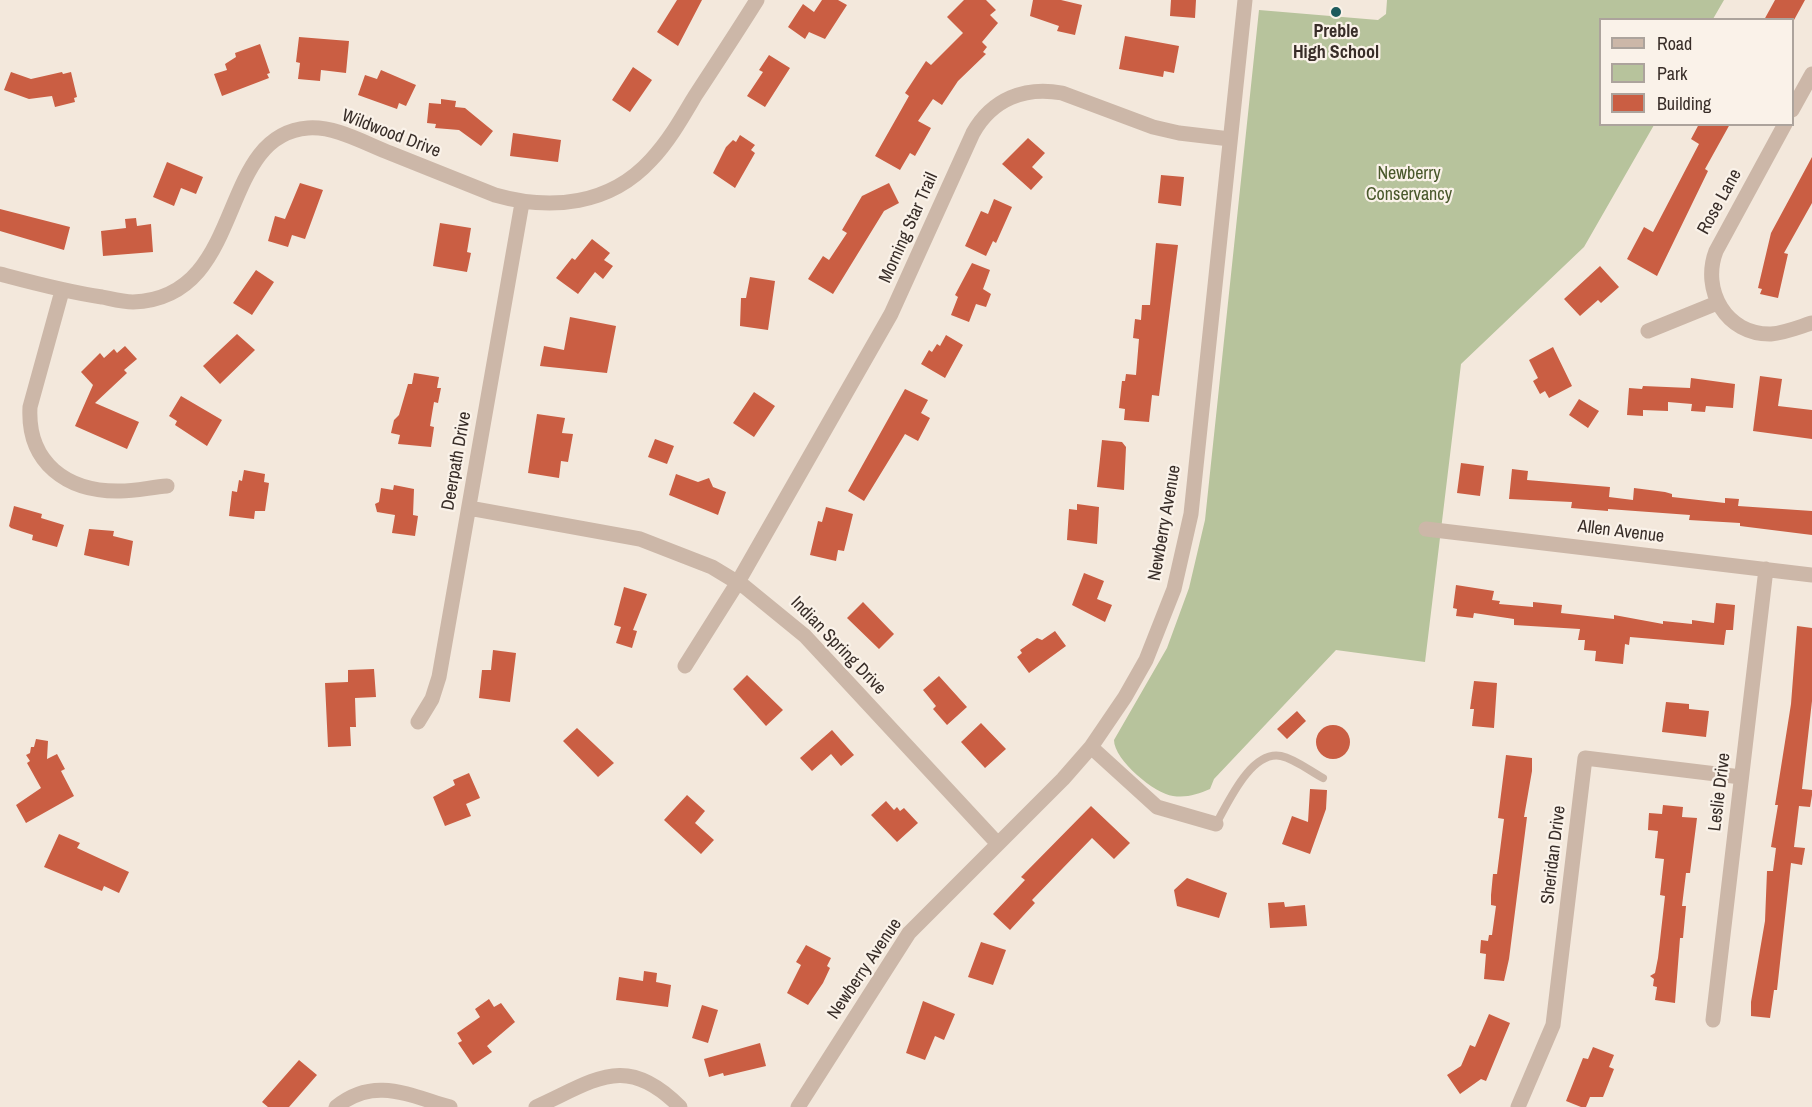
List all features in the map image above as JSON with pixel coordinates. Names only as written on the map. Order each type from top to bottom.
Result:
[{"type":"street","name":"Wildwood Drive","points":[[0,274],[62,291],[132,302],[164,297],[190,282],[211,256],[257,157],[281,136],[298,130],[321,128],[337,132],[495,195],[522,203],[554,205],[577,202],[600,195],[634,176],[664,145],[758,0]]},
{"type":"street","name":"Newberry Avenue","points":[[798,1107],[909,933],[1064,779],[1091,747],[1125,697],[1146,660],[1174,589],[1191,514],[1245,0]]},
{"type":"street","points":[[1794,106],[1812,74]]},
{"type":"street","name":"Morning Star Trail","points":[[685,666],[738,582],[891,314],[973,133],[988,111],[1017,94],[1048,90],[1062,93],[1153,127],[1230,140]]},
{"type":"street","name":"Rose Lane","points":[[1717,303],[1710,273],[1716,251],[1784,126]]},
{"type":"street","name":"Deerpath Drive","points":[[418,722],[432,699],[439,677],[522,203]]},
{"type":"street","points":[[62,291],[30,408],[29,423],[36,449],[55,472],[81,485],[118,491],[167,486]]},
{"type":"street","points":[[1648,331],[1717,303],[1729,318],[1755,332],[1781,332],[1812,323]]},
{"type":"street","name":"Indian Spring Drive","points":[[469,508],[640,539],[677,551],[738,582],[777,610],[805,636],[998,844]]},
{"type":"street","name":"Allen Avenue","points":[[1426,529],[1812,574]]},
{"type":"street","name":"Leslie Drive","points":[[1713,1020],[1766,569]]},
{"type":"street","points":[[1091,747],[1158,807],[1215,824]]},
{"type":"street","name":"Sheridan Drive","points":[[1518,1107],[1553,1025],[1585,758],[1742,777]]},
{"type":"street","points":[[536,1107],[597,1080],[620,1074],[650,1081],[680,1107]]},
{"type":"street","points":[[336,1107],[358,1092],[382,1089],[450,1107]]},
{"type":"lane","points":[[1215,824],[1238,784],[1265,757],[1279,755],[1323,778]]},
{"type":"green space","name":"Newberry Conservancy","points":[[1387,0],[1724,0],[1714,18],[1599,18],[1599,126],[1653,126],[1584,247],[1461,364],[1425,662],[1336,650],[1214,779],[1210,789],[1183,796],[1165,794],[1146,783],[1128,766],[1116,748],[1114,740],[1167,648],[1189,588],[1205,520],[1259,10],[1378,20],[1386,14]]},
{"type":"building","points":[[677,0],[702,0],[678,46],[657,32]]},
{"type":"building","points":[[822,0],[838,0],[847,5],[825,39],[809,32],[805,39],[788,27],[803,4],[814,12]]},
{"type":"building","points":[[964,0],[986,0],[996,10],[990,15],[998,23],[982,42],[987,47],[983,52],[986,54],[958,81],[942,105],[933,99],[918,121],[931,128],[915,156],[910,153],[900,170],[875,156],[909,96],[905,93],[926,61],[931,65],[963,33],[947,17]]},
{"type":"building","points":[[1033,0],[1061,0],[1082,5],[1075,35],[1057,31],[1059,26],[1030,16]]},
{"type":"building","points":[[1171,0],[1196,0],[1195,18],[1170,16]]},
{"type":"building","points":[[1775,0],[1805,0],[1794,20],[1794,18],[1765,18]]},
{"type":"building","points":[[1125,36],[1179,46],[1174,73],[1164,71],[1163,77],[1119,69]]},
{"type":"building","points":[[299,37],[349,41],[346,73],[321,70],[320,81],[298,79],[300,63],[296,62]]},
{"type":"building","points":[[260,44],[270,73],[267,74],[269,78],[222,96],[214,74],[227,70],[225,64],[236,57],[235,53]]},
{"type":"building","points":[[769,55],[790,68],[765,107],[747,96],[763,72],[759,70]]},
{"type":"building","points":[[633,67],[652,80],[630,112],[612,100]]},
{"type":"building","points":[[381,70],[416,85],[406,106],[399,103],[397,109],[358,95],[365,75],[377,79]]},
{"type":"building","points":[[11,72],[31,79],[71,72],[77,97],[74,98],[75,102],[55,107],[52,96],[29,99],[4,90]]},
{"type":"building","points":[[441,99],[456,101],[455,107],[465,108],[493,131],[481,146],[459,130],[435,128],[436,124],[427,123],[429,103],[441,104]]},
{"type":"building","points":[[1698,126],[1729,126],[1705,169],[1708,171],[1657,276],[1627,259],[1644,227],[1653,232],[1699,144],[1691,139]]},
{"type":"building","points":[[513,133],[561,140],[558,162],[510,156]]},
{"type":"building","points":[[740,135],[755,145],[751,150],[755,153],[735,188],[713,173],[726,147],[733,140],[736,142]]},
{"type":"building","points":[[1028,138],[1045,153],[1032,167],[1043,177],[1031,190],[1002,164]]},
{"type":"building","points":[[1812,157],[1812,203],[1784,253],[1788,254],[1778,298],[1760,294],[1762,289],[1758,288],[1771,233]]},
{"type":"building","points":[[167,162],[203,177],[196,194],[181,188],[174,206],[153,197]]},
{"type":"building","points":[[1161,175],[1184,177],[1181,206],[1158,203]]},
{"type":"building","points":[[300,183],[323,190],[305,239],[292,235],[288,247],[268,241],[275,216],[285,219]]},
{"type":"building","points":[[889,183],[899,203],[884,211],[833,294],[808,279],[823,256],[829,260],[847,233],[842,230],[862,196]]},
{"type":"building","points":[[994,199],[1012,207],[996,243],[993,241],[986,256],[965,246],[981,211],[988,214]]},
{"type":"building","points":[[0,209],[70,227],[64,250],[0,231]]},
{"type":"building","points":[[136,218],[137,226],[151,224],[153,252],[103,256],[101,231],[126,228],[125,219]]},
{"type":"building","points":[[440,223],[471,228],[467,252],[471,253],[467,272],[433,266]]},
{"type":"building","points":[[592,239],[610,253],[604,260],[613,266],[603,279],[595,272],[578,294],[556,278],[572,258],[575,260]]},
{"type":"building","points":[[1156,243],[1178,245],[1159,396],[1152,395],[1149,422],[1124,420],[1125,409],[1119,408],[1122,381],[1125,381],[1126,374],[1136,375],[1139,339],[1133,338],[1135,319],[1141,320],[1142,305],[1150,305]]},
{"type":"building","points":[[972,263],[990,270],[983,289],[991,294],[986,307],[976,304],[969,322],[951,315],[958,297],[955,295]]},
{"type":"building","points":[[1600,266],[1619,287],[1601,303],[1598,300],[1580,316],[1564,299]]},
{"type":"building","points":[[256,270],[274,282],[252,315],[233,303]]},
{"type":"building","points":[[750,277],[775,281],[768,330],[740,326],[741,298],[746,298]]},
{"type":"building","points":[[570,317],[616,326],[607,373],[540,366],[544,346],[564,350]]},
{"type":"building","points":[[237,334],[255,350],[220,384],[203,366]]},
{"type":"building","points":[[946,335],[963,345],[945,378],[921,364],[929,350],[932,352],[937,344],[940,346]]},
{"type":"building","points":[[125,346],[137,359],[124,370],[127,373],[95,403],[139,422],[127,449],[75,426],[93,385],[81,372],[100,353],[104,358],[114,349],[117,353]]},
{"type":"building","points":[[1553,347],[1572,386],[1549,398],[1545,391],[1540,394],[1533,381],[1538,378],[1529,360]]},
{"type":"building","points":[[414,373],[439,377],[437,388],[441,388],[438,403],[434,402],[430,426],[434,427],[431,447],[398,444],[400,435],[391,433],[408,384],[412,384]]},
{"type":"building","points":[[1760,376],[1782,379],[1778,406],[1812,410],[1812,439],[1753,431]]},
{"type":"building","points":[[1691,378],[1735,384],[1733,408],[1706,406],[1705,412],[1691,411],[1692,404],[1668,402],[1668,411],[1643,410],[1643,416],[1627,415],[1629,388],[1642,389],[1643,386],[1690,388]]},
{"type":"building","points":[[905,389],[928,400],[921,413],[930,418],[918,441],[905,434],[864,501],[848,491]]},
{"type":"building","points":[[754,392],[775,406],[754,437],[733,423]]},
{"type":"building","points":[[181,396],[222,420],[207,446],[175,425],[177,421],[169,416]]},
{"type":"building","points":[[1579,399],[1599,411],[1588,428],[1569,415]]},
{"type":"building","points":[[537,414],[565,418],[562,433],[573,434],[568,462],[561,461],[559,478],[528,473]]},
{"type":"building","points":[[655,439],[674,446],[667,464],[648,457]]},
{"type":"building","points":[[1102,440],[1122,442],[1126,447],[1124,490],[1097,487]]},
{"type":"building","points":[[1461,463],[1484,466],[1480,496],[1457,493]]},
{"type":"building","points":[[1512,469],[1528,471],[1527,480],[1610,487],[1609,497],[1633,500],[1634,488],[1665,492],[1672,494],[1672,497],[1725,503],[1725,498],[1739,499],[1738,506],[1812,511],[1812,535],[1740,526],[1740,523],[1689,520],[1690,515],[1571,508],[1572,502],[1509,499]]},
{"type":"building","points":[[244,470],[265,474],[264,482],[269,483],[265,511],[255,511],[254,519],[229,516],[232,491],[237,492]]},
{"type":"building","points":[[676,474],[698,482],[709,478],[713,487],[726,492],[718,515],[669,495]]},
{"type":"building","points":[[394,485],[414,489],[413,515],[418,516],[415,536],[392,533],[395,515],[377,512],[375,504],[379,502],[381,488],[393,490]]},
{"type":"building","points":[[1077,504],[1099,507],[1097,544],[1067,540],[1069,509],[1077,510]]},
{"type":"building","points":[[14,506],[42,514],[41,518],[64,525],[57,547],[32,540],[33,535],[11,528],[9,526]]},
{"type":"building","points":[[826,507],[853,514],[844,551],[838,550],[836,561],[810,555],[818,521],[822,522]]},
{"type":"building","points":[[89,529],[114,531],[113,536],[133,541],[129,566],[84,555]]},
{"type":"building","points":[[1084,573],[1104,581],[1097,599],[1112,605],[1105,622],[1072,605]]},
{"type":"building","points":[[1456,585],[1494,591],[1492,600],[1500,601],[1499,604],[1533,607],[1533,602],[1562,605],[1561,613],[1614,619],[1614,615],[1663,624],[1663,621],[1692,624],[1692,620],[1714,623],[1716,603],[1735,605],[1733,630],[1726,630],[1724,645],[1630,637],[1629,645],[1625,644],[1623,664],[1595,661],[1596,651],[1584,650],[1585,640],[1578,640],[1580,629],[1514,625],[1514,619],[1474,613],[1473,618],[1456,616],[1457,609],[1453,608]]},
{"type":"building","points":[[624,587],[647,594],[633,630],[637,631],[632,648],[616,643],[621,627],[614,625]]},
{"type":"building","points":[[863,602],[894,634],[879,649],[847,618]]},
{"type":"building","points":[[1797,626],[1812,628],[1812,701],[1802,789],[1812,790],[1812,795],[1810,807],[1799,806],[1794,847],[1805,848],[1802,865],[1791,863],[1777,990],[1774,990],[1770,1018],[1751,1016],[1751,1002],[1765,921],[1767,871],[1773,871],[1776,848],[1771,847],[1778,805],[1775,805],[1791,704]]},
{"type":"building","points":[[1055,631],[1066,646],[1029,673],[1017,657],[1022,653],[1020,650],[1037,638],[1042,640]]},
{"type":"building","points":[[493,650],[516,653],[510,702],[479,698],[482,670],[491,670]]},
{"type":"building","points":[[374,669],[376,697],[355,698],[356,727],[350,727],[351,746],[328,747],[325,683],[348,682],[348,670]]},
{"type":"building","points":[[747,675],[783,710],[766,726],[733,689]]},
{"type":"building","points":[[939,676],[967,707],[947,725],[933,709],[936,706],[923,690]]},
{"type":"building","points":[[1474,681],[1497,683],[1494,728],[1472,726],[1474,709],[1470,709]]},
{"type":"building","points":[[1666,702],[1689,704],[1689,709],[1709,711],[1706,737],[1662,732]]},
{"type":"building","points":[[1297,711],[1306,721],[1287,739],[1277,729]]},
{"type":"building","points":[[981,723],[1006,749],[985,768],[961,742]]},
{"type":"building","points":[[1333,725],[1345,730],[1350,742],[1345,754],[1333,759],[1321,754],[1316,742],[1321,730]]},
{"type":"building","points":[[577,728],[614,763],[598,777],[563,741]]},
{"type":"building","points":[[832,730],[854,755],[841,766],[831,754],[812,771],[800,758]]},
{"type":"building","points":[[36,739],[48,741],[47,759],[57,754],[65,769],[61,771],[74,796],[26,823],[16,805],[41,788],[27,763],[30,761],[26,755],[30,753],[31,747],[34,747]]},
{"type":"building","points":[[1506,755],[1532,758],[1532,771],[1524,817],[1527,817],[1509,959],[1504,981],[1484,979],[1486,954],[1480,953],[1481,940],[1488,941],[1489,935],[1492,935],[1496,906],[1491,905],[1491,895],[1493,874],[1497,874],[1504,819],[1498,818]]},
{"type":"building","points":[[469,773],[480,798],[466,804],[471,816],[445,826],[433,797],[455,785],[453,780]]},
{"type":"building","points":[[1310,789],[1327,790],[1326,809],[1310,854],[1282,844],[1292,816],[1308,822]]},
{"type":"building","points":[[687,795],[705,811],[695,823],[714,840],[701,854],[664,820]]},
{"type":"building","points":[[886,801],[894,810],[897,807],[900,811],[904,808],[918,823],[897,842],[871,815]]},
{"type":"building","points":[[1663,805],[1683,807],[1682,817],[1697,818],[1690,873],[1686,873],[1682,906],[1686,906],[1683,938],[1680,938],[1675,1003],[1655,1000],[1657,987],[1653,986],[1654,979],[1650,976],[1655,973],[1658,958],[1665,896],[1660,895],[1664,859],[1655,858],[1658,831],[1648,830],[1649,813],[1662,814]]},
{"type":"building","points":[[1091,806],[1130,843],[1114,859],[1092,838],[1032,900],[1035,903],[1010,930],[993,914],[1025,880],[1021,877]]},
{"type":"building","points":[[59,834],[80,843],[77,848],[129,872],[119,893],[104,886],[102,891],[44,867]]},
{"type":"building","points":[[1187,878],[1227,893],[1219,918],[1177,906],[1174,890]]},
{"type":"building","points":[[1284,902],[1285,907],[1305,905],[1307,926],[1270,928],[1268,903]]},
{"type":"building","points":[[981,942],[1006,950],[993,985],[968,977]]},
{"type":"building","points":[[806,945],[831,958],[827,966],[830,968],[823,983],[808,1005],[787,993],[801,965],[796,962]]},
{"type":"building","points":[[644,971],[657,973],[656,982],[671,985],[668,1007],[616,1000],[619,977],[643,981]]},
{"type":"building","points":[[489,999],[494,1007],[501,1003],[515,1022],[487,1046],[492,1052],[473,1065],[458,1043],[462,1041],[457,1033],[480,1017],[475,1009]]},
{"type":"building","points":[[923,1001],[955,1014],[944,1040],[935,1036],[925,1060],[906,1053]]},
{"type":"building","points":[[702,1005],[718,1010],[708,1043],[692,1038]]},
{"type":"building","points":[[1489,1014],[1510,1023],[1486,1081],[1481,1079],[1460,1094],[1447,1075],[1461,1066],[1470,1045],[1475,1047]]},
{"type":"building","points":[[760,1043],[766,1066],[724,1076],[723,1073],[709,1077],[704,1059]]},
{"type":"building","points":[[1593,1047],[1614,1055],[1609,1067],[1614,1069],[1603,1097],[1590,1097],[1586,1107],[1581,1107],[1566,1101],[1583,1058],[1588,1059]]},
{"type":"building","points":[[299,1060],[317,1075],[289,1107],[268,1107],[262,1102]]},
{"type":"place","name":"Preble High School","points":[[1336,12]]}]
